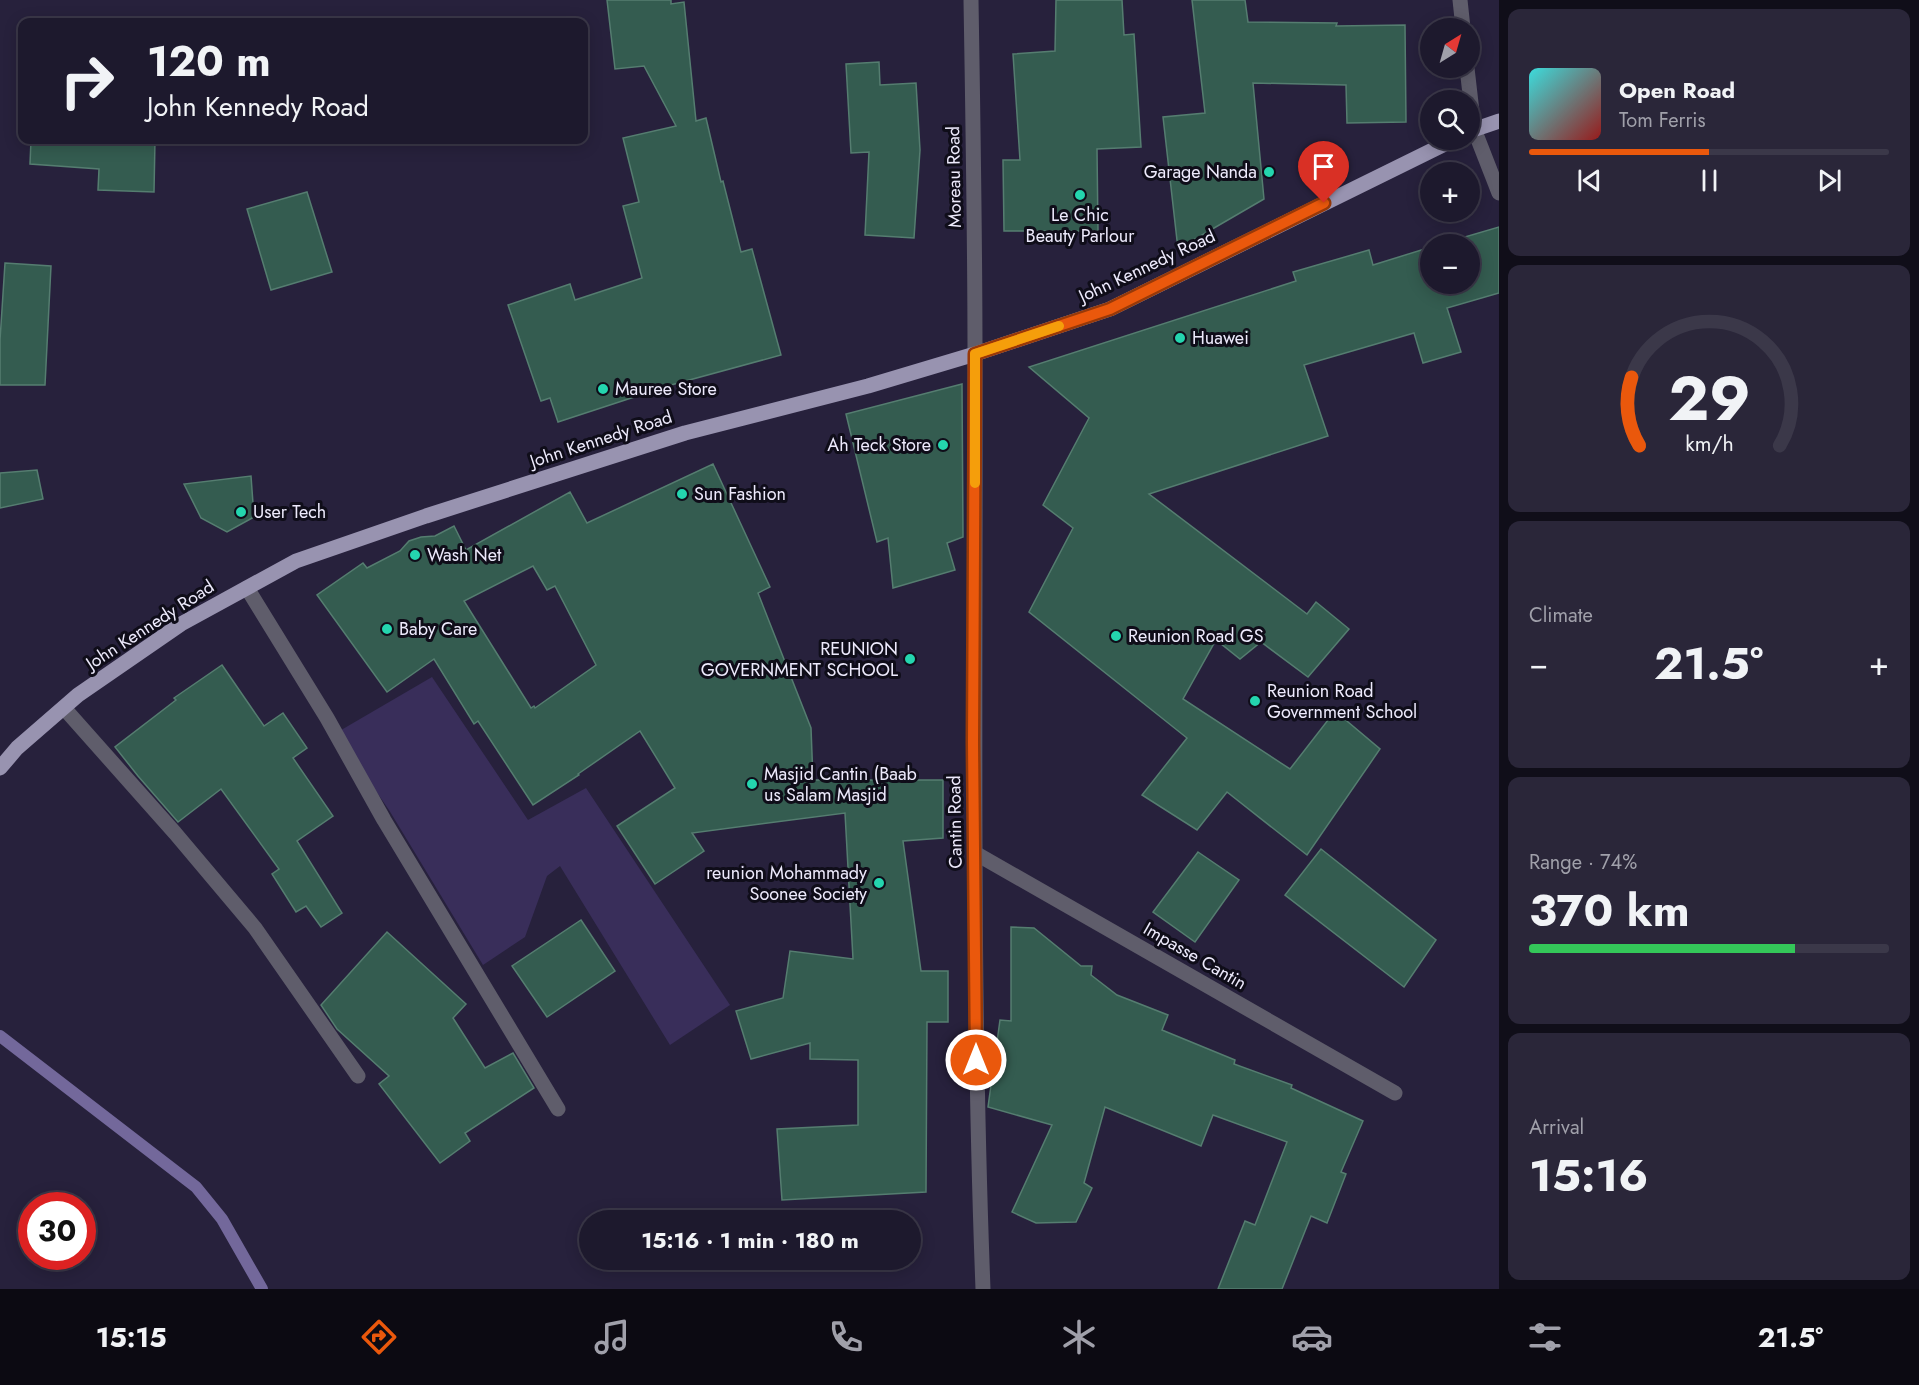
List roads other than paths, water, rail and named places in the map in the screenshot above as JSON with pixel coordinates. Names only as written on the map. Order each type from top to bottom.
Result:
[{"type":"main road","points":[[1480,127],[1499,121]]},
{"type":"main road","name":"John Kennedy Road","points":[[0,768],[17,748],[78,695],[181,624],[296,561],[426,516],[685,433],[868,386],[975,354],[1110,309],[1433,150]]},
{"type":"street","name":"Moreau Road","points":[[971,0],[975,354]]},
{"type":"street","points":[[1460,0],[1462,18]]},
{"type":"street","points":[[1480,149],[1499,193]]},
{"type":"street","name":"Cantin Road","points":[[975,354],[973,743],[976,1129],[982,1289]]},
{"type":"street","points":[[247,588],[336,733],[384,820],[558,1109]]},
{"type":"street","points":[[64,708],[175,833],[255,928],[358,1076]]},
{"type":"street","name":"Impasse Cantin","points":[[975,853],[1395,1092]]},
{"type":"waterway","points":[[0,1036],[196,1187],[222,1219],[262,1289]]},
{"type":"place","name":"Garage Nanda","points":[[1269,172]]},
{"type":"place","name":"Le Chic Beauty Parlour","points":[[1080,195]]},
{"type":"place","name":"Huawei","points":[[1180,338]]},
{"type":"place","name":"Mauree Store","points":[[603,389]]},
{"type":"place","name":"Ah Teck Store","points":[[943,445]]},
{"type":"place","name":"Sun Fashion","points":[[682,494]]},
{"type":"place","name":"User Tech","points":[[241,512]]},
{"type":"place","name":"Wash Net","points":[[415,555]]},
{"type":"place","name":"Baby Care","points":[[387,629]]},
{"type":"place","name":"Reunion Road GS","points":[[1116,636]]},
{"type":"place","name":"REUNION GOVERNMENT SCHOOL","points":[[910,659]]},
{"type":"place","name":"Reunion Road Government School","points":[[1255,701]]},
{"type":"place","name":"Masjid Cantin (Baab us Salam Masjid","points":[[752,784]]},
{"type":"place","name":"reunion Mohammady Soonee Society","points":[[879,883]]}]
